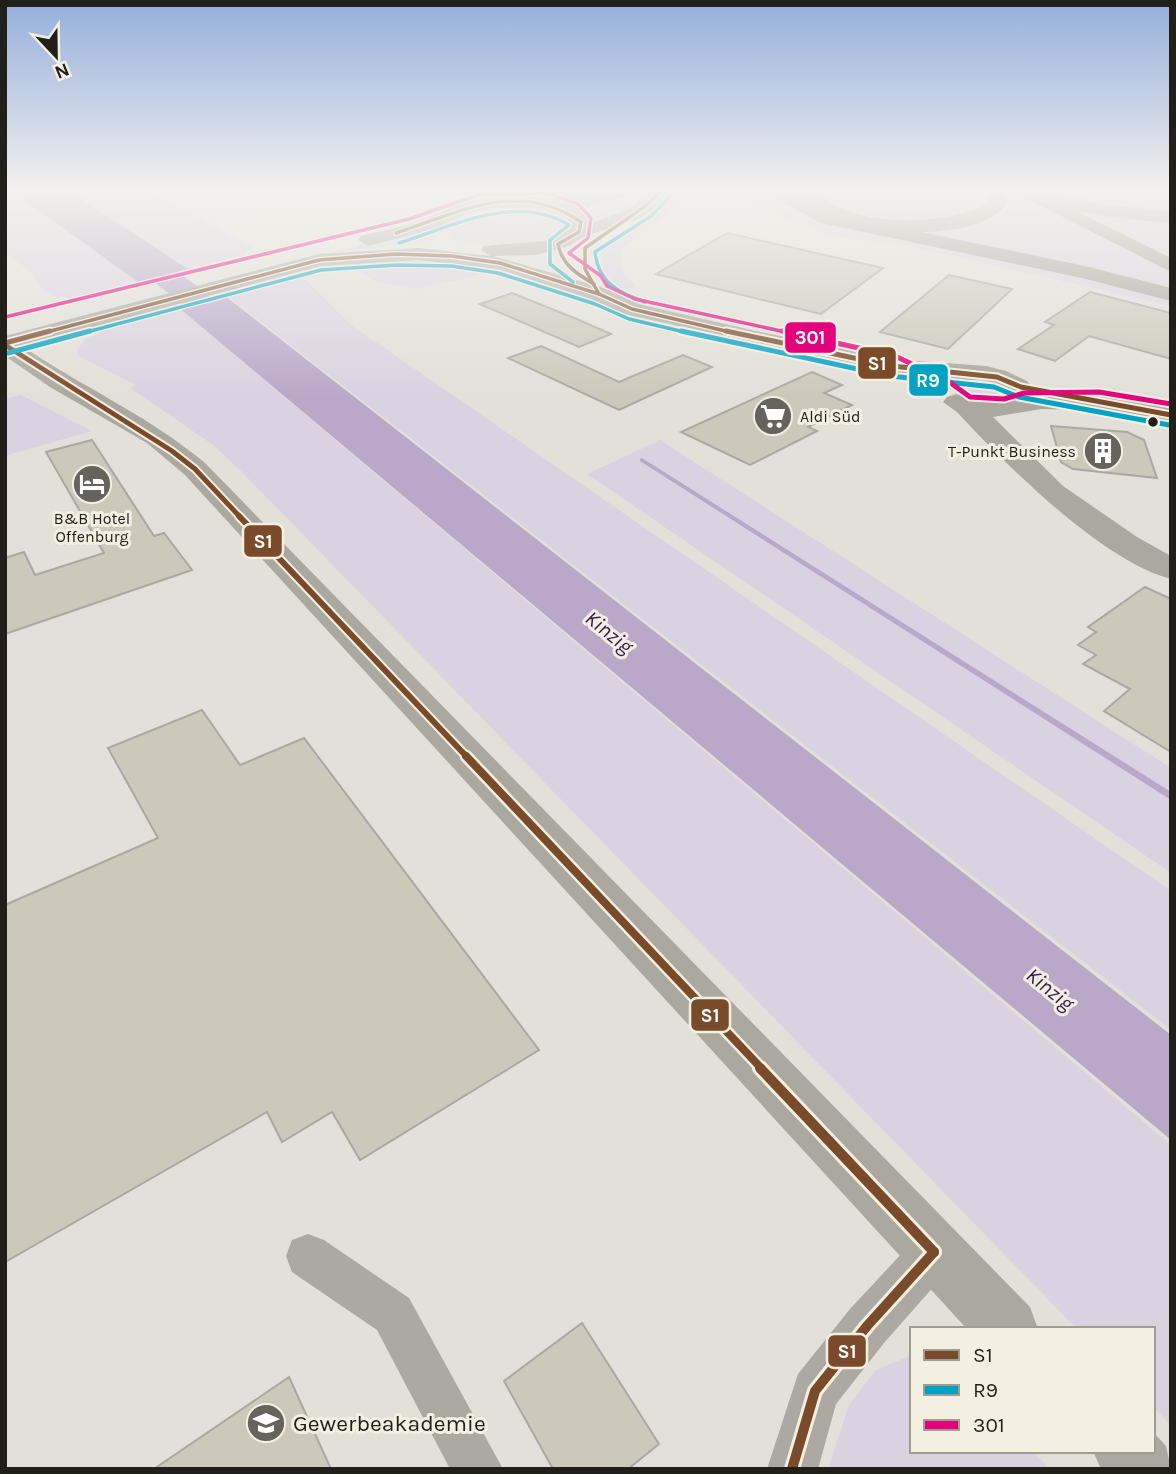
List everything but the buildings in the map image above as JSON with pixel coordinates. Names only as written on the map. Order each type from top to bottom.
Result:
[{"type":"main road","points":[[5,328],[88,314],[304,259]]},
{"type":"main road","points":[[477,259],[590,289]]},
{"type":"main road","points":[[526,259],[590,289],[662,318],[892,366],[997,377],[1017,400]]},
{"type":"main road","points":[[559,259],[590,289]]},
{"type":"main road","points":[[584,259],[584,269],[590,289]]},
{"type":"main road","points":[[1026,259],[1171,295]]},
{"type":"main road","points":[[5,344],[88,314]]},
{"type":"main road","points":[[5,344],[59,383],[119,413],[157,437],[195,469],[1006,1327]]},
{"type":"main road","points":[[850,358],[909,385],[988,443],[1024,461]]},
{"type":"main road","points":[[892,366],[943,390],[951,399],[967,407],[1053,492],[1126,544],[1171,569]]},
{"type":"main road","points":[[943,390],[948,380],[965,374]]},
{"type":"main road","points":[[1017,400],[1006,424],[1024,461]]},
{"type":"main road","points":[[967,407],[1017,400],[1098,402],[1171,415]]},
{"type":"main road","points":[[1128,1453],[1143,1469]]},
{"type":"street","points":[[792,1469],[815,1391],[867,1326],[934,1252]]},
{"type":"street","points":[[308,1256],[393,1314],[478,1469]]},
{"type":"shaded area","points":[[14,259],[105,259],[138,282],[73,298],[57,297],[42,290],[33,274]]},
{"type":"shaded area","points":[[172,259],[229,259],[188,269]]},
{"type":"shaded area","points":[[377,259],[421,259],[507,269],[417,289],[377,282],[355,269],[295,270]]},
{"type":"shaded area","points":[[621,259],[623,268],[636,286],[623,290],[604,271],[601,260]]},
{"type":"shaded area","points":[[965,259],[1009,259],[1171,299],[1171,306]]},
{"type":"shaded area","points":[[1022,259],[1149,259],[1171,270],[1171,291]]},
{"type":"shaded area","points":[[284,278],[304,278],[351,325],[1171,891],[1171,1030],[225,294]]},
{"type":"shaded area","points":[[178,307],[1171,1145],[1171,1425],[1155,1409],[1155,1327],[1075,1327],[239,469],[213,445],[130,388],[136,385],[78,356],[77,350],[84,340],[108,328],[106,325]]},
{"type":"shaded area","points":[[980,378],[1009,386],[1016,399],[976,403],[961,397],[955,391],[960,382]]},
{"type":"shaded area","points":[[20,395],[92,431],[5,456],[5,399]]},
{"type":"shaded area","points":[[660,440],[1171,768],[1171,873],[587,474]]},
{"type":"shaded area","points":[[910,1356],[910,1453],[1035,1453],[1049,1469],[828,1469],[849,1405],[876,1370]]},
{"type":"water","points":[[106,259],[172,259],[188,269],[138,282]]},
{"type":"water","points":[[224,295],[1171,1035],[1171,1140],[178,307]]},
{"type":"waterway","name":"Kinzig","points":[[142,259],[257,346]]},
{"type":"waterway","points":[[642,460],[1171,797]]},
{"type":"transit line","name":"301","points":[[5,317],[245,259]]},
{"type":"transit line","name":"S1","points":[[5,343],[319,260],[335,259]]},
{"type":"transit line","name":"S1","points":[[471,259],[500,263],[599,294],[632,309],[751,337],[892,366],[997,377],[1021,387],[1171,415]]},
{"type":"transit line","name":"R9","points":[[549,259],[550,264],[573,282]]},
{"type":"transit line","name":"S1","points":[[563,259],[570,268],[594,284]]},
{"type":"transit line","name":"301","points":[[577,259],[601,276],[607,286],[635,299],[895,356],[948,381],[970,397],[1004,399],[1024,393],[1099,392],[1171,404]]},
{"type":"transit line","name":"S1","points":[[585,259],[585,269],[599,294]]},
{"type":"transit line","name":"R9","points":[[596,259],[599,272],[610,286],[645,302]]},
{"type":"transit line","name":"R9","points":[[8,353],[321,270],[396,265],[451,266],[498,273],[595,304],[629,319],[749,347],[890,376],[994,387],[1019,397],[1169,425]]},
{"type":"transit line","name":"S1","points":[[5,345],[149,435],[195,469],[934,1252]]},
{"type":"transit line","name":"S1","points":[[792,1469],[815,1391],[867,1326],[934,1252]]},
{"type":"place","name":"Aldi Süd","points":[[773,416]]},
{"type":"place","name":"T-Punkt Business","points":[[1103,451]]},
{"type":"place","name":"B&B Hotel Offenburg","points":[[92,484]]},
{"type":"place","name":"Gewerbeakademie","points":[[266,1423]]}]
